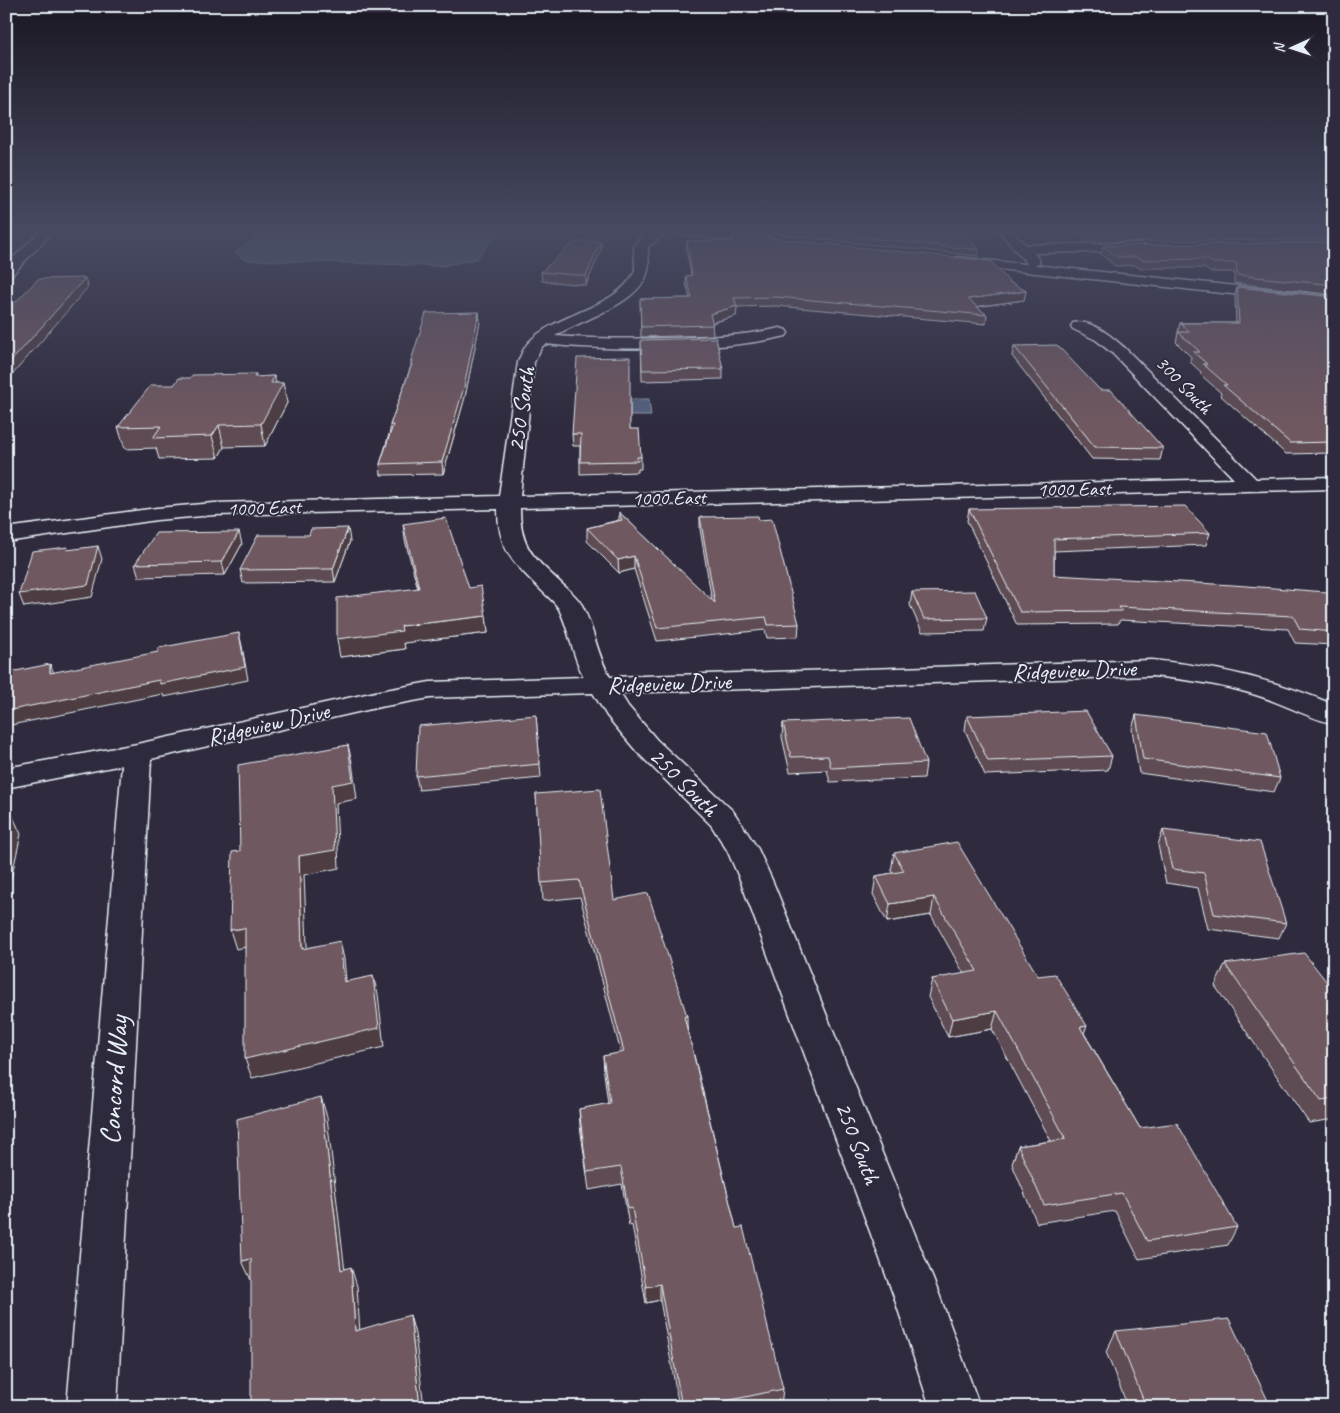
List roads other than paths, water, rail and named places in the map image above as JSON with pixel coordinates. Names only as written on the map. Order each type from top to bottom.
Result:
[{"type":"street","name":"250 South","points":[[618,296],[541,339],[531,350],[526,362],[509,501],[509,529],[520,555],[569,604],[580,626],[590,665],[601,686],[631,728],[722,818],[742,849],[913,1284],[955,1407]]},
{"type":"street","points":[[1286,296],[1334,301]]},
{"type":"street","name":"300 South","points":[[1079,326],[1102,338],[1119,351],[1251,485]]},
{"type":"street","points":[[541,339],[602,345],[720,342],[780,333]]},
{"type":"street","name":"1000 East","points":[[6,535],[185,511],[509,501],[1334,482]]},
{"type":"street","name":"Ridgeview Drive","points":[[6,778],[137,753],[405,694],[486,687],[601,686],[1152,668],[1205,674],[1233,680],[1288,697],[1334,716]]},
{"type":"street","name":"Concord Way","points":[[92,1407],[137,753]]},
{"type":"water","points":[[630,399],[649,399],[651,416],[630,416]]}]
